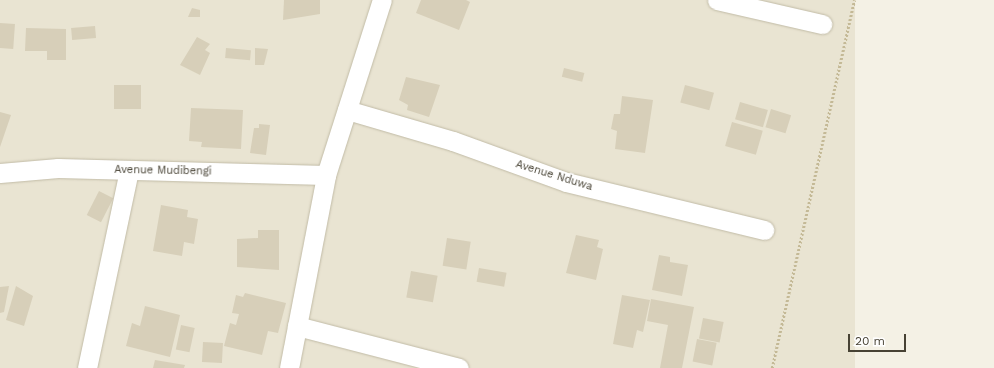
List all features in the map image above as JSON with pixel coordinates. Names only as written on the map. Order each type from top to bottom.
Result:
[{"type":"street","points":[[289,368],[326,174],[382,0]]},
{"type":"street","points":[[717,0],[822,24]]},
{"type":"street","name":"Avenue Nduwa","points":[[347,110],[453,141],[566,182],[764,230]]},
{"type":"street","name":"Avenue Mudibengi","points":[[0,173],[58,168],[129,171],[326,174]]},
{"type":"street","points":[[87,368],[129,171]]},
{"type":"street","points":[[297,326],[459,368]]},
{"type":"path","points":[[772,368],[854,0]]},
{"type":"shaded area","points":[[0,0],[855,0],[855,368],[0,368]]},
{"type":"building","points":[[284,0],[320,0],[320,14],[283,20]]},
{"type":"building","points":[[421,0],[466,0],[470,2],[459,30],[416,13]]},
{"type":"building","points":[[192,8],[200,10],[200,17],[188,17]]},
{"type":"building","points":[[0,23],[15,24],[13,49],[0,48]]},
{"type":"building","points":[[95,26],[96,38],[72,40],[71,28]]},
{"type":"building","points":[[26,28],[66,29],[66,60],[47,60],[47,51],[25,51]]},
{"type":"building","points":[[197,37],[210,44],[205,50],[210,53],[200,75],[180,65]]},
{"type":"building","points":[[226,48],[251,50],[250,60],[225,58]]},
{"type":"building","points":[[255,48],[268,49],[264,65],[255,65]]},
{"type":"building","points":[[564,68],[584,73],[582,82],[562,77]]},
{"type":"building","points":[[406,77],[440,85],[429,117],[407,110],[408,105],[399,100]]},
{"type":"building","points":[[114,85],[141,85],[141,109],[114,109]]},
{"type":"building","points":[[685,85],[714,93],[709,110],[680,102]]},
{"type":"building","points":[[622,96],[653,100],[645,153],[615,149],[617,131],[611,129],[614,114],[620,114]]},
{"type":"building","points":[[740,102],[768,110],[763,127],[735,119]]},
{"type":"building","points":[[191,108],[243,110],[241,149],[201,147],[202,142],[189,141]]},
{"type":"building","points":[[771,109],[791,115],[786,133],[765,127]]},
{"type":"building","points":[[0,112],[11,115],[0,147]]},
{"type":"building","points":[[732,122],[763,131],[756,155],[725,146]]},
{"type":"building","points":[[259,124],[270,125],[266,155],[250,153],[254,128],[259,128]]},
{"type":"building","points":[[99,191],[113,198],[101,222],[87,215]]},
{"type":"building","points":[[161,205],[188,210],[187,217],[198,219],[194,244],[184,242],[182,256],[153,251]]},
{"type":"building","points":[[258,230],[279,230],[279,270],[237,267],[237,239],[258,238]]},
{"type":"building","points":[[576,235],[599,240],[597,247],[603,249],[596,280],[566,273]]},
{"type":"building","points":[[447,238],[471,242],[466,269],[443,266]]},
{"type":"building","points":[[659,255],[670,257],[670,262],[688,265],[682,296],[652,290]]},
{"type":"building","points":[[479,268],[507,273],[504,287],[477,282]]},
{"type":"building","points":[[411,271],[438,276],[433,302],[406,298]]},
{"type":"building","points":[[9,286],[4,312],[0,313],[0,287]]},
{"type":"building","points":[[16,286],[33,296],[24,326],[6,320]]},
{"type":"building","points":[[245,293],[286,303],[278,333],[268,331],[262,355],[224,346],[230,323],[236,325],[239,314],[232,313],[236,295],[243,297]]},
{"type":"building","points":[[622,295],[650,300],[643,332],[637,330],[633,348],[613,344]]},
{"type":"building","points":[[651,299],[694,307],[682,368],[660,368],[668,325],[647,321]]},
{"type":"building","points":[[145,306],[180,315],[170,357],[126,346],[132,323],[140,326]]},
{"type":"building","points":[[703,318],[724,322],[720,343],[699,339]]},
{"type":"building","points":[[181,325],[195,328],[189,352],[176,349]]},
{"type":"building","points":[[697,339],[717,343],[712,365],[693,362]]},
{"type":"building","points":[[203,342],[223,343],[222,363],[202,362]]},
{"type":"building","points":[[155,360],[185,365],[184,368],[153,368]]}]
